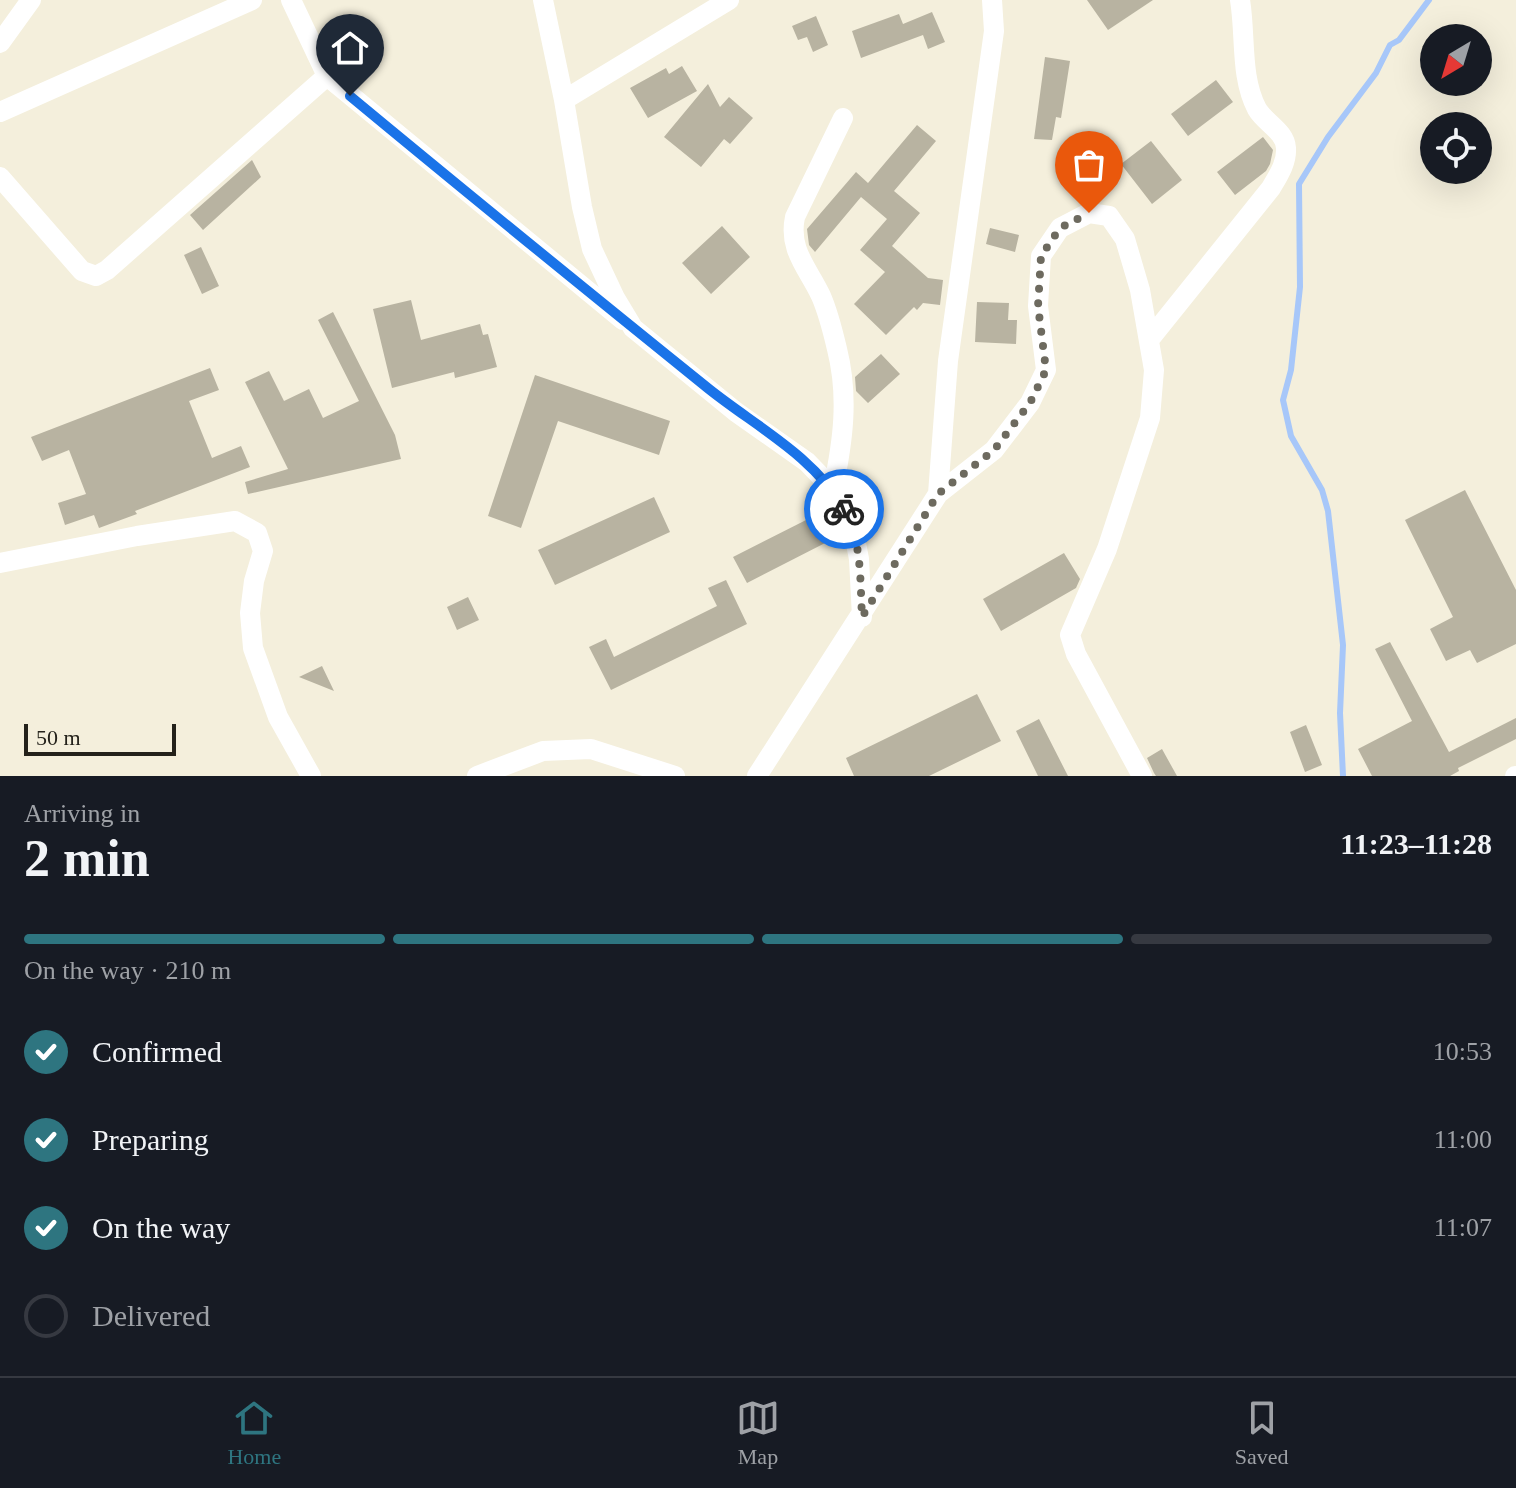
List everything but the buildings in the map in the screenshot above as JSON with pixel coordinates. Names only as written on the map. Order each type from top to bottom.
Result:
[{"type":"street","points":[[0,43],[31,0]]},
{"type":"street","points":[[0,112],[252,0]]},
{"type":"street","points":[[291,0],[327,76],[736,412],[807,462],[833,489],[852,523],[859,559],[862,617]]},
{"type":"street","points":[[543,0],[592,249],[633,328]]},
{"type":"street","points":[[564,100],[729,0]]},
{"type":"street","points":[[938,494],[948,361],[994,31],[992,0]]},
{"type":"street","points":[[1149,340],[1271,188],[1285,161],[1286,145],[1258,112],[1248,88],[1240,0]]},
{"type":"street","points":[[0,177],[82,271],[96,276],[107,270],[327,76]]},
{"type":"street","points":[[833,489],[843,439],[844,402],[838,351],[822,298],[793,244],[792,232],[795,217],[843,118]]},
{"type":"street","points":[[759,776],[938,494],[994,450],[1030,403],[1046,370],[1038,306],[1041,256],[1060,228],[1089,213],[1109,216],[1125,239],[1140,290],[1154,370],[1150,418],[1107,549],[1070,635],[1076,654],[1142,776]]},
{"type":"street","points":[[0,563],[137,536],[235,521],[257,533],[263,551],[254,581],[250,613],[253,648],[278,717],[311,776]]},
{"type":"street","points":[[477,776],[543,751],[591,749],[675,776]]},
{"type":"waterway","points":[[1343,776],[1340,713],[1343,645],[1328,511],[1322,490],[1291,436],[1283,400],[1291,370],[1300,287],[1299,184],[1328,137],[1376,73],[1390,45],[1399,40],[1429,0]]},
{"type":"way so far","points":[[844,509],[852,523],[859,559],[862,617],[938,494],[994,450],[1030,403],[1046,370],[1038,306],[1041,256],[1060,228],[1089,213]]},
{"type":"route","points":[[350,96],[736,412],[807,462],[833,489],[844,509]]}]
